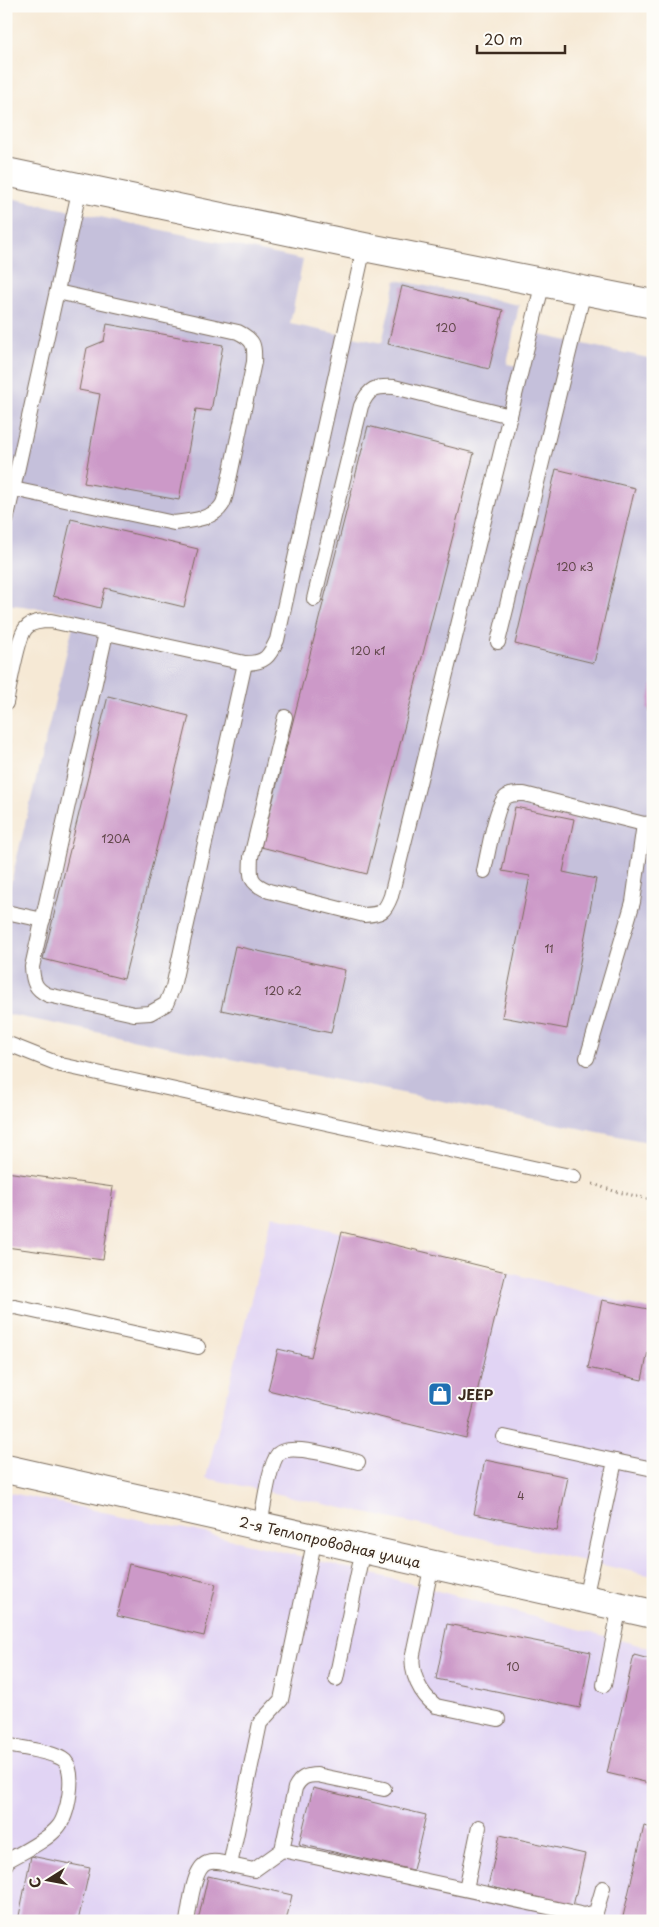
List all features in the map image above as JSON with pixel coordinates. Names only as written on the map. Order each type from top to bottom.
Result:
[{"type":"street","points":[[6,172],[364,247],[653,304]]},
{"type":"street","name":"2-я Теплопроводная улица","points":[[6,1470],[653,1614]]},
{"type":"lane","points":[[6,521],[80,187]]},
{"type":"lane","points":[[6,703],[20,640],[25,628],[38,621],[51,621],[245,664],[257,663],[270,656],[278,640],[364,247]]},
{"type":"lane","points":[[285,717],[251,857],[250,876],[257,886],[269,891],[364,915],[378,914],[386,909],[392,896],[542,282]]},
{"type":"lane","points":[[498,642],[584,291]]},
{"type":"lane","points":[[13,489],[174,523],[215,513],[222,506],[228,484],[254,362],[255,349],[249,338],[238,332],[56,292]]},
{"type":"lane","points":[[314,599],[362,406],[367,394],[379,386],[394,387],[510,416]]},
{"type":"lane","points":[[106,633],[32,967],[34,982],[39,991],[48,996],[134,1014],[150,1013],[166,1004],[173,987],[245,664]]},
{"type":"lane","points":[[484,871],[499,810],[504,798],[512,794],[524,794],[648,823],[632,902],[587,1058]]},
{"type":"lane","points":[[6,912],[43,920]]},
{"type":"lane","points":[[6,1043],[61,1065],[574,1176]]},
{"type":"lane","points":[[6,1308],[15,1307],[198,1346]]},
{"type":"lane","points":[[504,1437],[653,1469]]},
{"type":"lane","points":[[260,1526],[273,1464],[278,1453],[288,1449],[299,1449],[358,1462]]},
{"type":"lane","points":[[585,1599],[615,1461]]},
{"type":"lane","points":[[230,1864],[260,1723],[281,1700],[315,1538]]},
{"type":"lane","points":[[336,1679],[363,1549]]},
{"type":"lane","points":[[432,1564],[411,1664],[413,1673],[431,1702],[436,1706],[498,1719]]},
{"type":"lane","points":[[604,1684],[620,1606]]},
{"type":"lane","points":[[6,1745],[55,1756],[65,1761],[70,1771],[71,1784],[59,1827],[6,1862]]},
{"type":"lane","points":[[187,1921],[196,1874],[200,1866],[208,1862],[216,1862],[254,1870],[282,1850],[295,1788],[299,1781],[308,1775],[317,1775],[384,1789]]},
{"type":"lane","points":[[466,1890],[479,1827]]},
{"type":"lane","points":[[282,1850],[585,1915],[596,1912],[603,1888]]},
{"type":"path","points":[[574,1176],[614,1191],[653,1200]]},
{"type":"shaded area","points":[[6,197],[303,260],[290,324],[382,343],[396,280],[519,305],[507,364],[522,367],[536,334],[653,359],[653,1143],[6,1014],[6,903],[76,613],[6,604]]},
{"type":"shaded area","name":"JEEP","points":[[272,1216],[506,1272],[653,1310],[653,1576],[206,1478]]},
{"type":"shaded area","points":[[6,1492],[205,1533],[397,1580],[653,1649],[653,1921],[6,1921]]},
{"type":"building","points":[[402,286],[503,310],[489,369],[388,344]]},
{"type":"building","points":[[107,324],[223,345],[211,411],[196,409],[179,500],[84,483],[100,394],[79,390],[87,348],[104,341]]},
{"type":"building","points":[[368,426],[474,453],[367,874],[261,847]]},
{"type":"building","points":[[556,469],[635,488],[594,663],[515,644]]},
{"type":"building","points":[[71,519],[198,549],[184,607],[105,588],[100,608],[53,596]]},
{"type":"building","points":[[653,685],[653,710],[647,709]]},
{"type":"building","points":[[108,696],[189,716],[124,979],[43,959]]},
{"type":"building","points":[[515,807],[574,819],[563,872],[596,879],[567,1029],[502,1017],[530,876],[502,871]]},
{"type":"building","points":[[235,946],[345,970],[331,1033],[221,1010]]},
{"type":"building","points":[[6,1172],[113,1187],[103,1260],[6,1247]]},
{"type":"building","points":[[342,1232],[506,1272],[466,1438],[268,1390],[278,1349],[311,1357]]},
{"type":"building","points":[[602,1300],[653,1310],[653,1328],[642,1380],[588,1368]]},
{"type":"building","points":[[485,1460],[568,1477],[557,1531],[474,1514]]},
{"type":"building","points":[[129,1564],[216,1584],[204,1636],[117,1616]]},
{"type":"building","points":[[447,1624],[591,1652],[580,1708],[436,1679]]},
{"type":"building","points":[[634,1655],[653,1660],[653,1784],[607,1773]]},
{"type":"building","points":[[313,1788],[426,1815],[413,1870],[299,1844]]},
{"type":"building","points":[[644,1826],[653,1828],[653,1921],[622,1921]]},
{"type":"building","points":[[500,1835],[585,1854],[573,1906],[488,1886]]},
{"type":"building","points":[[31,1856],[90,1868],[78,1921],[18,1921]]},
{"type":"building","points":[[208,1876],[292,1895],[286,1921],[198,1921]]},
{"type":"place","name":"JEEP","points":[[440,1394]]}]
